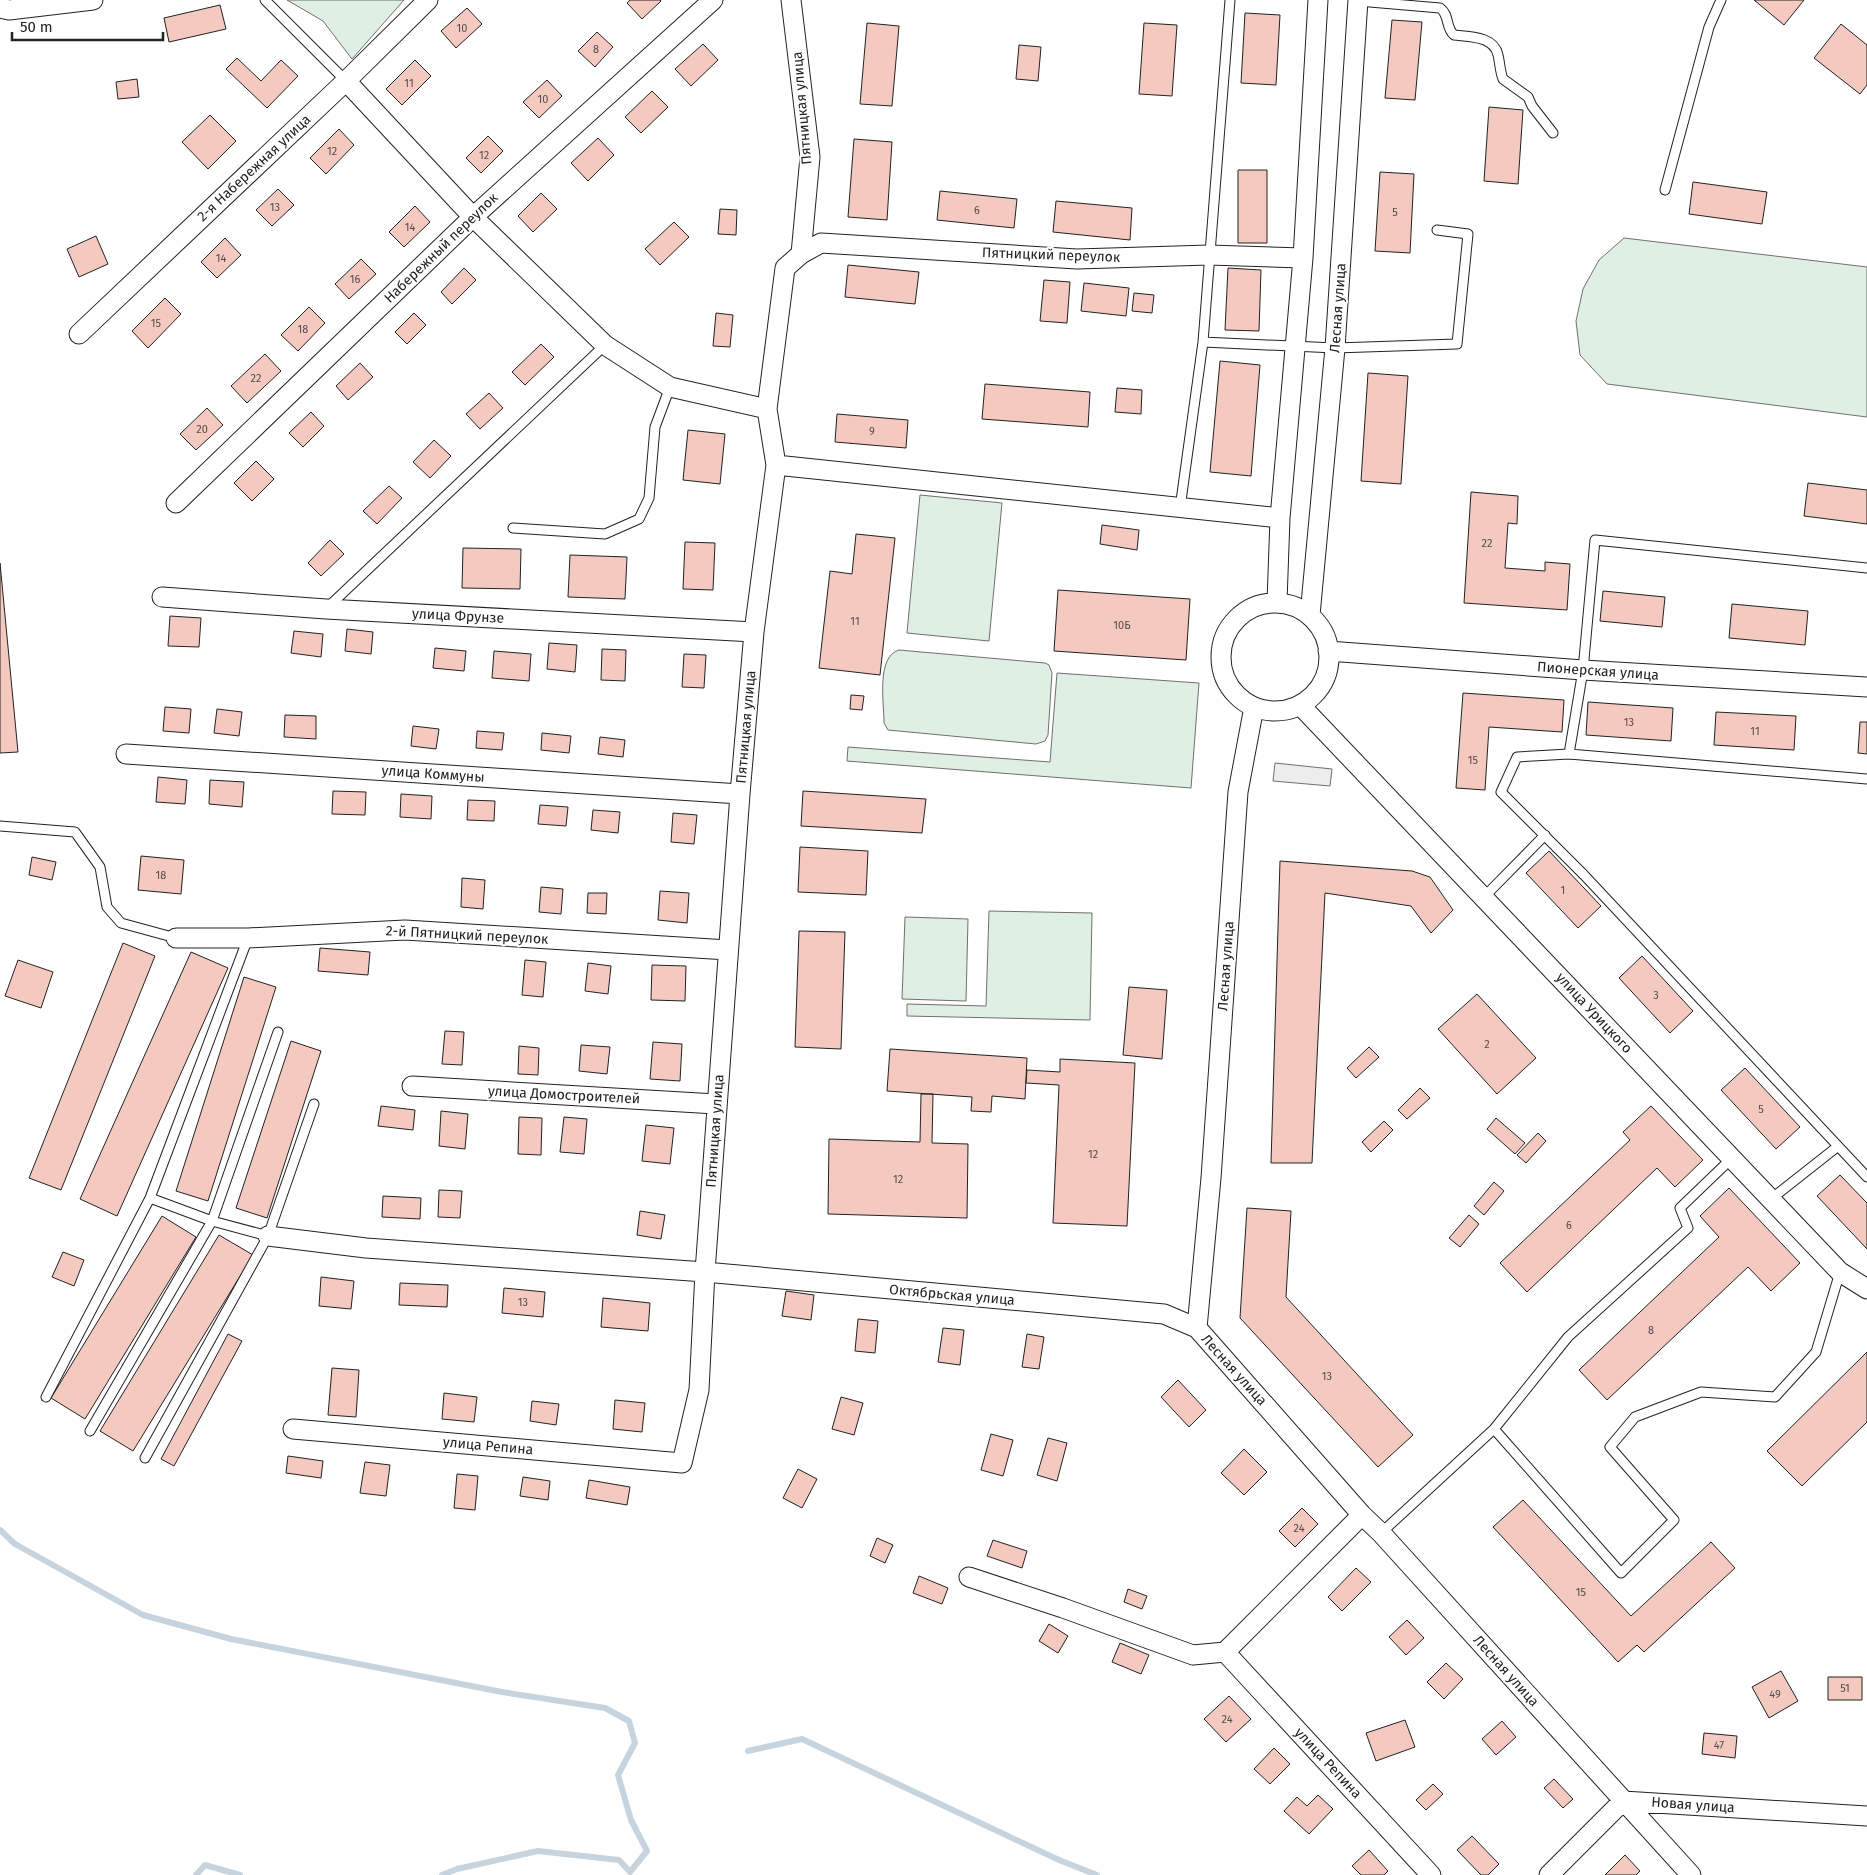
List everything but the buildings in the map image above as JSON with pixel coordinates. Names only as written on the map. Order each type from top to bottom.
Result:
[{"type":"street","points":[[0,8],[9,10],[93,0]]},
{"type":"street","name":"2-я Набережная улица","points":[[79,334],[346,81],[428,0]]},
{"type":"street","name":"Набережный переулок","points":[[176,503],[473,217],[713,0]]},
{"type":"street","name":"Пятницкая улица","points":[[682,1463],[699,1390],[704,1272],[740,794],[754,632],[776,465],[767,409],[785,268],[801,254],[810,157],[791,0]]},
{"type":"street","points":[[1277,602],[1280,518],[1303,258],[1318,0]]},
{"type":"street","name":"Лесная улица","points":[[1310,615],[1336,348],[1358,1]]},
{"type":"street","points":[[346,81],[473,217],[606,345],[670,387],[767,409]]},
{"type":"street","name":"Пятницкий переулок","points":[[801,254],[821,243],[1077,259],[1209,255],[1303,258]]},
{"type":"street","points":[[776,465],[1180,509],[1280,518]]},
{"type":"street","name":"улица Фрунзе","points":[[162,597],[326,609],[754,632]]},
{"type":"street","points":[[1277,602],[1295,606],[1310,615],[1322,629],[1329,663],[1324,680],[1314,695],[1300,705],[1284,711],[1266,711],[1254,707],[1234,694],[1224,678],[1220,660],[1222,642],[1230,626],[1243,613],[1259,605],[1277,602]]},
{"type":"street","name":"Пионерская улица","points":[[1328,651],[1583,670],[1867,687]]},
{"type":"street","name":"улица Урицкого","points":[[1300,705],[1484,896],[1840,1272],[1867,1289]]},
{"type":"street","name":"Лесная улица","points":[[1254,707],[1238,792],[1211,1178],[1197,1328],[1362,1515],[1381,1533],[1692,1875]]},
{"type":"street","name":"улица Коммуны","points":[[126,754],[740,794]]},
{"type":"street","name":"2-й Пятницкий переулок","points":[[176,938],[248,938],[406,930],[728,950]]},
{"type":"street","name":"улица Домостроителей","points":[[412,1086],[716,1104]]},
{"type":"street","name":"Октябрьская улица","points":[[268,1236],[366,1248],[704,1272],[1164,1314],[1197,1328]]},
{"type":"street","name":"улица Репина","points":[[293,1429],[682,1463]]},
{"type":"street","points":[[969,1577],[1063,1608],[1193,1655],[1225,1652],[1362,1515]]},
{"type":"street","name":"улица Репина","points":[[1225,1652],[1432,1875]]},
{"type":"street","points":[[1549,1875],[1623,1800]]},
{"type":"street","name":"Новая улица","points":[[1623,1800],[1867,1816]]},
{"type":"lane","points":[[265,0],[346,81]]},
{"type":"lane","points":[[1180,509],[1203,342],[1230,0]]},
{"type":"lane","points":[[1665,190],[1709,27],[1721,0]]},
{"type":"lane","points":[[1358,1],[1440,8],[1445,11],[1448,27],[1454,35],[1487,40],[1493,44],[1498,53],[1503,79],[1528,97],[1532,106],[1553,133]]},
{"type":"lane","points":[[1203,342],[1336,348],[1456,344],[1468,234],[1437,230]]},
{"type":"lane","points":[[326,609],[606,345]]},
{"type":"lane","points":[[513,528],[605,534],[639,519],[649,498],[655,427],[670,387]]},
{"type":"lane","points":[[1569,754],[1583,670],[1595,540],[1867,568]]},
{"type":"lane","points":[[1867,779],[1569,754],[1517,757],[1501,792],[1545,835],[1867,1177]]},
{"type":"lane","points":[[0,826],[75,832],[100,867],[107,907],[121,923],[176,938]]},
{"type":"lane","points":[[1484,896],[1545,835]]},
{"type":"lane","points":[[46,1397],[150,1198],[248,938]]},
{"type":"lane","points":[[90,1431],[212,1221],[278,1032]]},
{"type":"lane","points":[[145,1458],[268,1236],[314,1104]]},
{"type":"lane","points":[[1771,1199],[1837,1147]]},
{"type":"lane","points":[[1381,1533],[1494,1429],[1568,1337],[1688,1228],[1680,1208],[1732,1158]]},
{"type":"lane","points":[[150,1198],[212,1221],[268,1236]]},
{"type":"lane","points":[[1494,1429],[1621,1573],[1674,1520],[1610,1447],[1635,1417],[1700,1392],[1775,1397],[1816,1352],[1840,1272]]},
{"type":"green space","points":[[287,0],[404,0],[352,59],[323,21]]},
{"type":"green space","points":[[1624,238],[1867,267],[1867,417],[1607,384],[1580,355],[1576,321],[1583,289],[1599,260]]},
{"type":"green space","points":[[920,495],[1002,503],[989,641],[907,633]]},
{"type":"green space","points":[[899,650],[1045,663],[1049,665],[1052,673],[1048,735],[1045,741],[1036,744],[888,730],[884,723],[884,671],[887,661],[892,654]]},
{"type":"green space","points":[[1057,673],[1199,683],[1191,788],[847,761],[848,747],[1050,762]]},
{"type":"green space","points":[[989,911],[1092,913],[1090,1020],[907,1016],[907,1004],[986,1006]]},
{"type":"green space","points":[[905,917],[968,919],[966,1001],[902,999]]},
{"type":"shaded area","points":[[1275,763],[1332,769],[1330,786],[1273,781]]},
{"type":"waterway","points":[[0,1530],[15,1544],[143,1615],[231,1639],[502,1692],[605,1708],[629,1721],[635,1743],[618,1775],[631,1820],[647,1851],[630,1872],[619,1860],[538,1851],[457,1869],[442,1875]]},
{"type":"waterway","points":[[748,1751],[802,1739],[1059,1860],[1097,1875]]},
{"type":"waterway","points":[[196,1875],[205,1865],[240,1875]]}]
